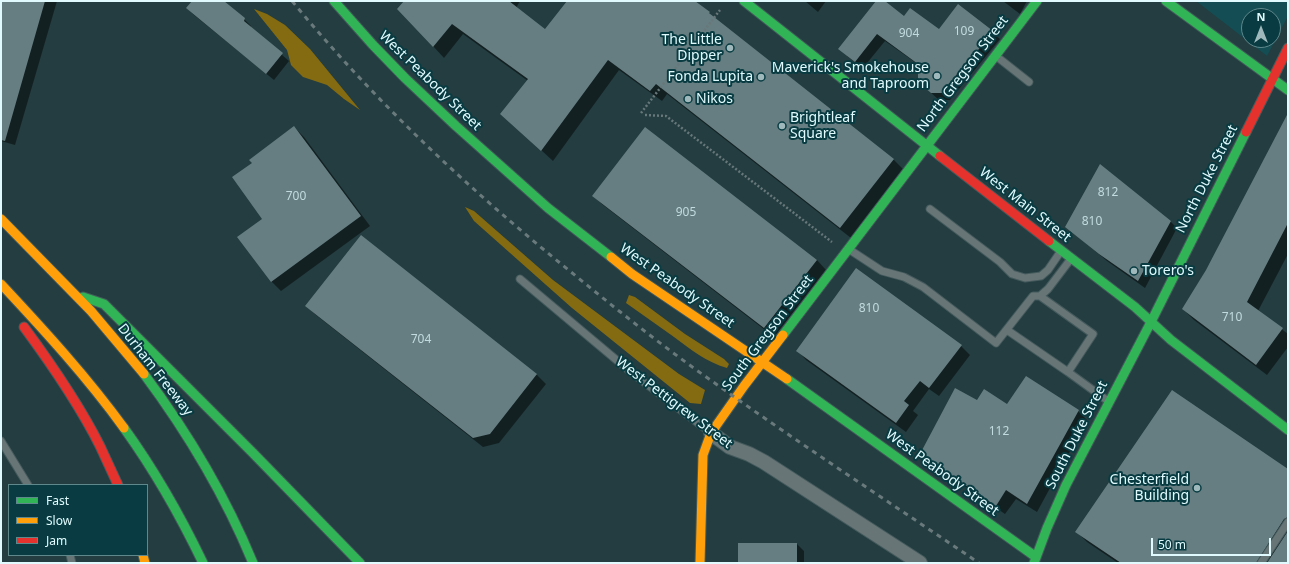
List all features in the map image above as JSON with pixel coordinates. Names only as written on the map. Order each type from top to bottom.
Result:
[{"type":"main road","name":"West Peabody Street","points":[[334,1],[344,8],[373,45],[405,78],[530,193],[632,274],[763,362],[1035,560]]},
{"type":"main road","name":"West Main Street","points":[[744,1],[1071,259],[1135,307],[1171,340],[1288,430]]},
{"type":"main road","name":"North Gregson Street","points":[[927,145],[1037,1]]},
{"type":"main road","points":[[1166,1],[1288,90]]},
{"type":"main road","name":"North Duke Street","points":[[1151,322],[1288,48]]},
{"type":"main road","name":"South Gregson Street","points":[[700,563],[702,465],[706,444],[711,433],[744,386],[927,145]]},
{"type":"main road","name":"Durham Freeway","points":[[1,219],[76,294],[141,370],[185,432],[227,505],[253,563]]},
{"type":"main road","points":[[1,285],[23,326],[70,394],[100,446],[118,484]]},
{"type":"main road","points":[[1,285],[60,348],[97,392],[130,436],[156,474],[176,509],[203,563]]},
{"type":"main road","points":[[76,294],[104,304],[360,563]]},
{"type":"main road","name":"South Duke Street","points":[[1035,560],[1066,484],[1151,322]]},
{"type":"street","name":"West Pettigrew Street","points":[[711,433],[730,447],[749,454],[764,462],[920,563]]},
{"type":"lane","points":[[996,55],[1029,82]]},
{"type":"lane","points":[[930,209],[1000,262],[1012,274],[1024,278],[1041,276],[1048,270],[1061,251]]},
{"type":"lane","points":[[849,248],[882,271],[904,277],[923,287],[996,343],[1032,296],[1040,296],[1093,334],[1068,372]]},
{"type":"lane","points":[[1040,296],[1048,289],[1071,259]]},
{"type":"lane","name":"West Pettigrew Street","points":[[520,279],[632,373],[711,433]]},
{"type":"lane","points":[[1007,330],[1109,402]]},
{"type":"lane","points":[[1,441],[27,484]]},
{"type":"lane","points":[[1261,563],[1288,522]]},
{"type":"path","points":[[641,113],[720,10]]},
{"type":"path","points":[[645,115],[666,116],[835,244]]},
{"type":"shaded area","points":[[1196,1],[1288,1],[1288,16],[1281,29],[1281,8],[1241,8],[1241,36]]},
{"type":"shaded area","points":[[254,9],[267,14],[285,25],[310,49],[360,110],[327,85],[303,77],[291,65],[287,50]]},
{"type":"shaded area","points":[[1257,48],[1271,48],[1267,56]]},
{"type":"shaded area","points":[[465,207],[474,211],[553,280],[679,374],[705,390],[701,404],[690,403],[572,308],[474,221]]},
{"type":"shaded area","points":[[629,295],[635,297],[685,334],[724,359],[729,364],[727,368],[699,355],[626,303]]},
{"type":"building","points":[[1,1],[45,1],[5,141],[1,140]]},
{"type":"building","points":[[192,1],[224,1],[245,18],[244,21],[283,53],[266,74],[186,8]]},
{"type":"building","points":[[404,1],[509,1],[545,29],[567,1],[695,1],[894,159],[840,228],[656,84],[650,91],[608,60],[541,151],[500,114],[528,79],[452,24],[433,47],[397,9]]},
{"type":"building","points":[[876,1],[885,1],[904,16],[910,8],[939,29],[958,4],[993,31],[942,93],[931,93],[918,82],[918,64],[877,34],[855,62],[838,49]]},
{"type":"building","points":[[1288,113],[1288,223],[1247,302],[1283,328],[1256,365],[1182,309],[1206,270]]},
{"type":"building","points":[[294,126],[361,216],[271,282],[237,237],[262,219],[232,177],[252,163],[249,160]]},
{"type":"building","points":[[645,127],[817,260],[764,328],[592,196]]},
{"type":"building","points":[[1100,164],[1171,221],[1138,281],[1099,254],[1065,227]]},
{"type":"building","points":[[361,235],[537,374],[490,434],[473,438],[305,306]]},
{"type":"building","points":[[856,268],[962,345],[929,388],[920,381],[904,401],[909,405],[896,423],[796,351]]},
{"type":"building","points":[[1026,376],[1079,410],[1027,504],[1006,490],[996,506],[920,454],[955,388],[977,400],[984,389],[1007,404]]},
{"type":"building","name":"Chesterfield Building","points":[[1172,390],[1288,469],[1288,517],[1284,519],[1256,563],[1121,563],[1075,532]]},
{"type":"building","points":[[1288,531],[1288,563],[1267,563]]},
{"type":"building","points":[[738,543],[797,543],[797,563],[738,563]]},
{"type":"railway","points":[[292,1],[356,74],[425,144],[496,209],[588,286],[656,340],[709,379],[809,449],[979,563]]},
{"type":"traffic: fast","points":[[334,1],[405,78],[456,126],[548,208],[611,257]]},
{"type":"traffic: fast","points":[[744,1],[940,156]]},
{"type":"traffic: fast","points":[[783,335],[1037,1]]},
{"type":"traffic: fast","points":[[1166,1],[1288,90]]},
{"type":"traffic: fast","points":[[1034,563],[1047,528],[1066,485],[1151,322],[1246,132]]},
{"type":"traffic: fast","points":[[1049,241],[1135,307],[1171,340],[1288,430]]},
{"type":"traffic: fast","points":[[83,297],[104,304],[253,453],[360,563]]},
{"type":"traffic: fast","points":[[144,374],[176,419],[218,489],[253,563]]},
{"type":"traffic: fast","points":[[787,379],[1036,557]]},
{"type":"traffic: fast","points":[[124,428],[146,460],[166,494],[203,563]]},
{"type":"traffic: slow","points":[[1,219],[91,311],[144,374]]},
{"type":"traffic: slow","points":[[611,257],[632,274],[787,379]]},
{"type":"traffic: slow","points":[[1,284],[80,372],[124,428]]},
{"type":"traffic: slow","points":[[700,563],[703,455],[711,433],[744,386],[783,335]]},
{"type":"traffic: slow","points":[[143,556],[145,563]]},
{"type":"traffic: jam","points":[[1246,132],[1288,48]]},
{"type":"traffic: jam","points":[[940,156],[1049,241]]},
{"type":"traffic: jam","points":[[24,327],[55,370],[83,415],[100,446],[118,484]]},
{"type":"place","name":"The Little Dipper","points":[[730,48]]},
{"type":"place","name":"Maverick's Smokehouse and Taproom","points":[[937,76]]},
{"type":"place","name":"Fonda Lupita","points":[[761,77]]},
{"type":"place","name":"Nikos","points":[[688,99]]},
{"type":"place","name":"Brightleaf Square","points":[[782,126]]},
{"type":"place","name":"Torero's","points":[[1134,271]]},
{"type":"place","name":"Chesterfield Building","points":[[1197,488]]}]
